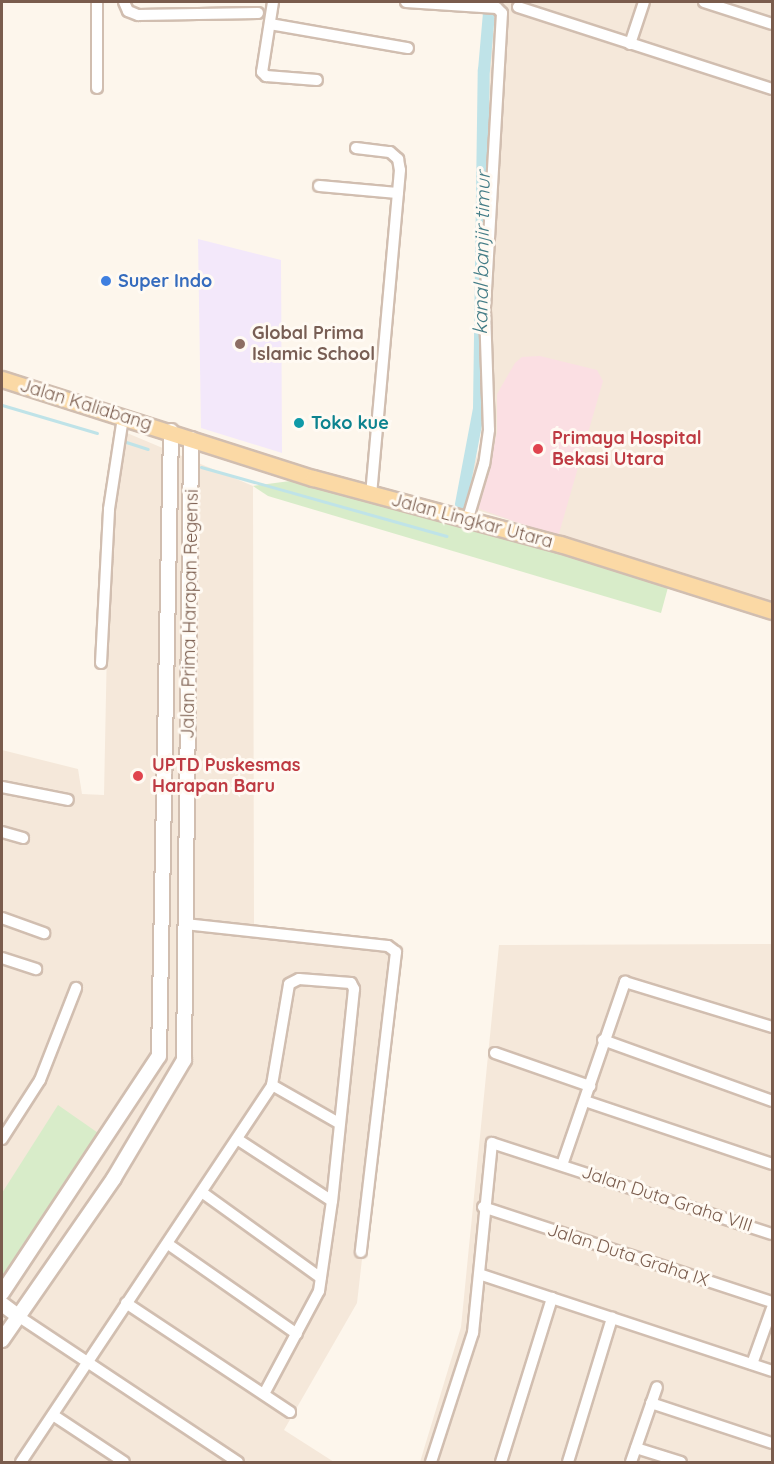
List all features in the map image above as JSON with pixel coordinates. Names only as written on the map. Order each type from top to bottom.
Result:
[{"type":"main road","name":"Jalan Kaliabang","points":[[2,379],[122,422],[171,431]]},
{"type":"main road","name":"Jalan Lingkar Utara","points":[[171,431],[371,495],[464,517],[772,611]]},
{"type":"street","points":[[97,2],[97,88]]},
{"type":"street","points":[[124,2],[129,11],[138,15],[258,13]]},
{"type":"street","points":[[273,2],[262,72],[266,76],[317,80]]},
{"type":"street","points":[[394,2],[500,7],[485,310],[489,430],[484,464],[464,517]]},
{"type":"street","points":[[630,44],[644,2]]},
{"type":"street","points":[[704,2],[772,24]]},
{"type":"street","points":[[518,8],[772,89]]},
{"type":"street","points":[[270,24],[408,48]]},
{"type":"street","points":[[356,148],[390,152],[398,159],[398,193],[371,495]]},
{"type":"street","points":[[319,186],[398,193]]},
{"type":"street","points":[[101,663],[109,508],[122,422]]},
{"type":"street","name":"Jalan Prima Harapan Regensi","points":[[161,1057],[171,431]]},
{"type":"street","name":"Jalan Prima Harapan Regensi","points":[[2,1340],[16,1314],[114,1178],[179,1066],[185,924],[191,439]]},
{"type":"street","points":[[167,765],[186,765]]},
{"type":"street","points":[[2,787],[68,800]]},
{"type":"street","points":[[2,832],[23,838]]},
{"type":"street","points":[[2,918],[44,933]]},
{"type":"street","points":[[185,924],[388,946],[396,952],[361,1252]]},
{"type":"street","points":[[2,958],[36,969]]},
{"type":"street","points":[[21,1462],[272,1085],[289,984],[298,979],[351,983],[354,989],[332,1201],[321,1278],[317,1297],[265,1392]]},
{"type":"street","points":[[562,1165],[590,1086],[603,1040],[625,982],[772,1027]]},
{"type":"street","points":[[2,1139],[40,1080],[76,988]]},
{"type":"street","points":[[603,1040],[772,1101]]},
{"type":"street","points":[[495,1053],[590,1086]]},
{"type":"street","points":[[2,1293],[161,1057],[179,1066]]},
{"type":"street","points":[[272,1085],[339,1123]]},
{"type":"street","points":[[585,1101],[772,1164]]},
{"type":"street","points":[[237,1139],[332,1201]]},
{"type":"street","name":"Jalan Duta Graha VIII","points":[[483,1207],[492,1143],[772,1234]]},
{"type":"street","points":[[202,1193],[321,1278]]},
{"type":"street","points":[[431,1462],[469,1355],[482,1275],[483,1207]]},
{"type":"street","name":"Jalan Duta Graha IX","points":[[483,1207],[772,1302]]},
{"type":"street","points":[[168,1244],[297,1334]]},
{"type":"street","points":[[482,1275],[772,1371]]},
{"type":"street","points":[[501,1462],[552,1298]]},
{"type":"street","points":[[126,1303],[265,1392],[290,1412]]},
{"type":"street","points":[[2,1304],[88,1360],[231,1460]]},
{"type":"street","points":[[752,1364],[772,1308]]},
{"type":"street","points":[[568,1462],[612,1318]]},
{"type":"street","points":[[631,1462],[657,1387]]},
{"type":"street","points":[[651,1403],[772,1443]]},
{"type":"street","points":[[53,1415],[123,1462]]},
{"type":"street","points":[[636,1448],[681,1462]]},
{"type":"shaded area","points":[[493,2],[772,2],[772,602],[461,505],[481,443],[484,410],[477,340]]},
{"type":"shaded area","name":"Global Prima Islamic School","points":[[198,239],[281,260],[282,453],[201,428]]},
{"type":"shaded area","name":"Primaya Hospital Bekasi Utara","points":[[540,356],[597,370],[603,381],[558,537],[474,507],[490,466],[497,432],[497,394],[515,363],[522,357]]},
{"type":"shaded area","points":[[127,433],[253,486],[254,928],[398,943],[357,1303],[284,1430],[334,1462],[2,1462],[2,750],[78,769],[82,794],[104,795],[110,495]]},
{"type":"shaded area","points":[[772,944],[772,1462],[420,1462],[461,1327],[499,945]]},
{"type":"green space","points":[[313,478],[670,580],[661,613],[268,496],[253,486]]},
{"type":"green space","points":[[58,1105],[101,1135],[2,1284],[2,1193]]},
{"type":"waterway","name":"kanal banjir timur","points":[[461,504],[479,409],[484,70],[490,2]]},
{"type":"waterway","points":[[2,405],[97,433]]},
{"type":"waterway","points":[[123,441],[148,449]]},
{"type":"waterway","points":[[201,467],[447,536]]},
{"type":"place","name":"Super Indo","points":[[106,281]]},
{"type":"place","name":"Global Prima Islamic School","points":[[240,344]]},
{"type":"place","name":"Toko kue","points":[[299,423]]},
{"type":"place","name":"Primaya Hospital Bekasi Utara","points":[[538,449]]},
{"type":"place","name":"UPTD Puskesmas Harapan Baru","points":[[138,776]]}]
